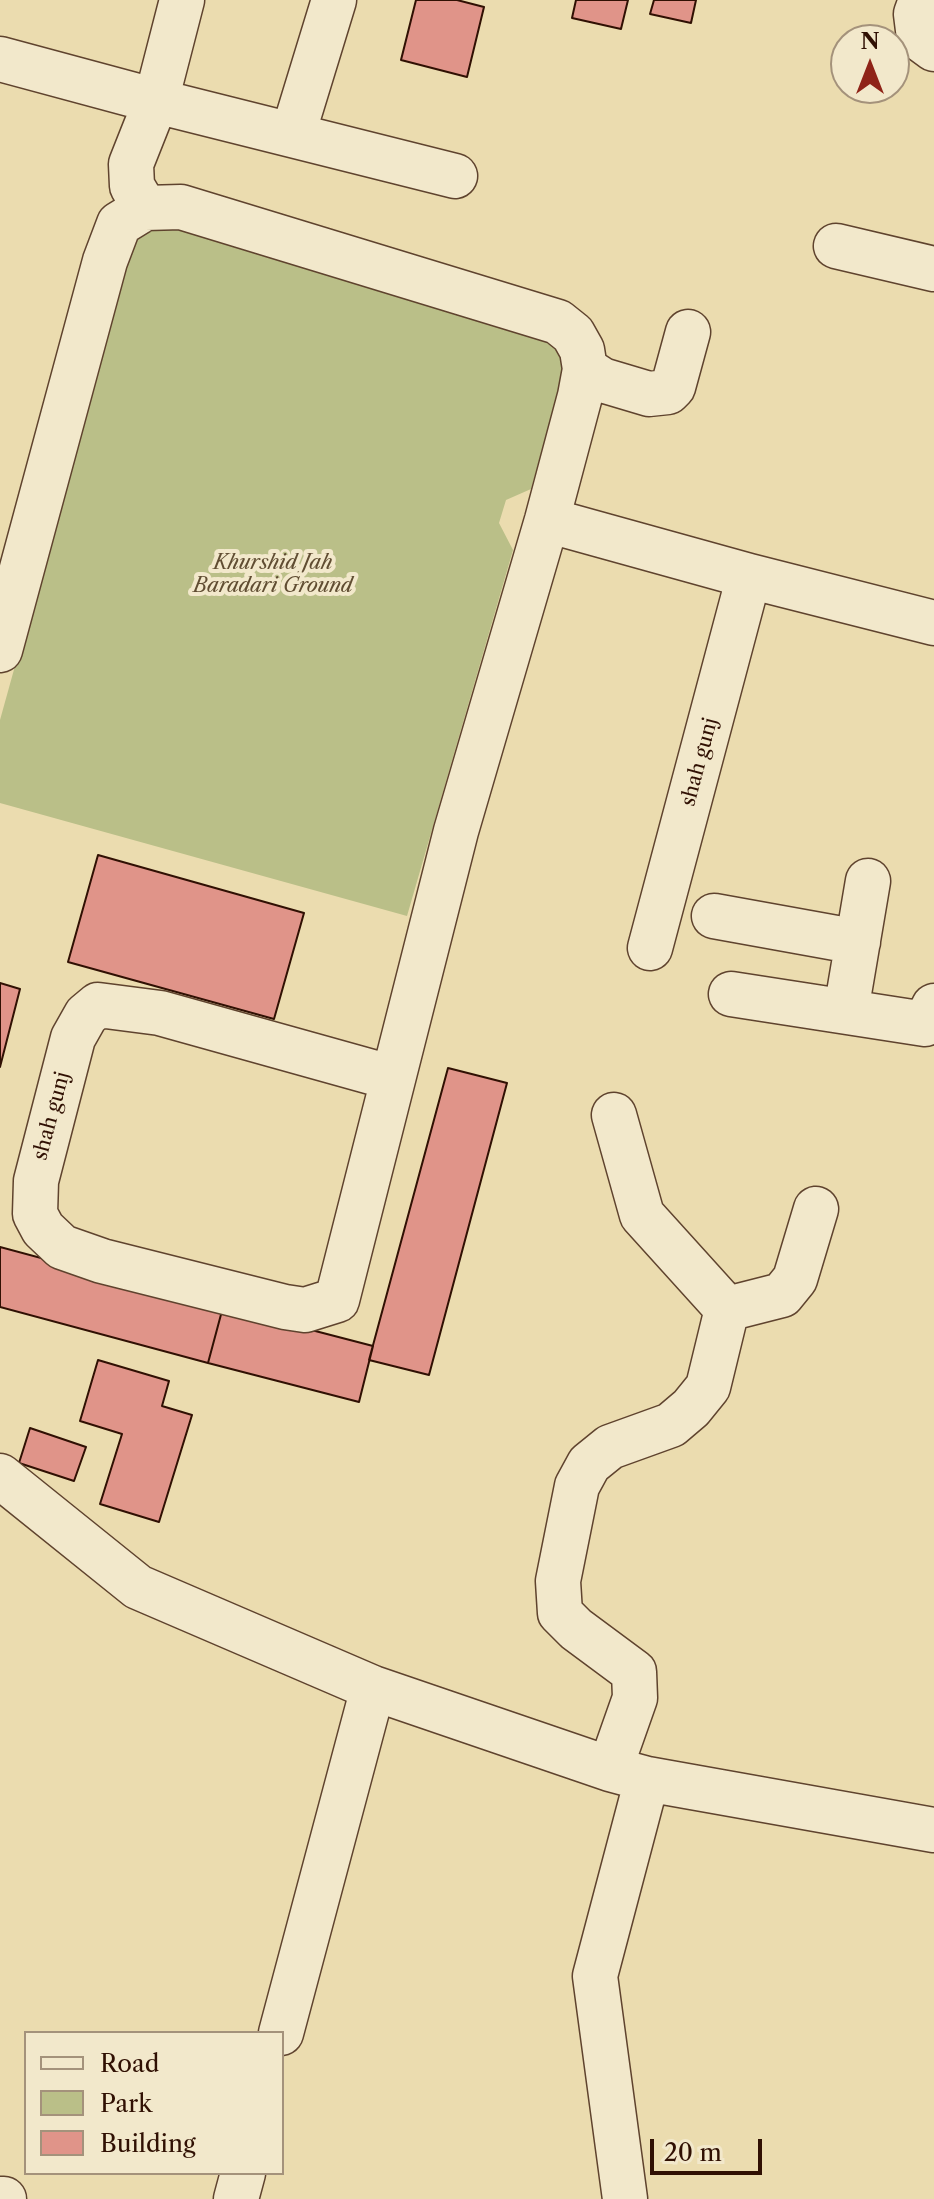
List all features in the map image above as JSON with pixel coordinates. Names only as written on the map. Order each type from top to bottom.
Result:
[{"type":"street","points":[[145,208],[132,186],[131,164],[156,101],[182,0]]},
{"type":"street","points":[[293,134],[334,0]]},
{"type":"street","points":[[921,0],[916,14],[919,38],[934,49]]},
{"type":"street","points":[[0,59],[455,176]]},
{"type":"street","points":[[0,650],[105,261],[119,224],[145,208],[181,207],[558,322],[573,334],[582,350],[585,369],[547,520],[456,831],[393,1078]]},
{"type":"street","points":[[836,246],[934,269]]},
{"type":"street","points":[[585,369],[602,380],[649,394],[668,392],[673,387],[688,332]]},
{"type":"street","points":[[547,520],[934,623]]},
{"type":"street","name":"shah gunj","points":[[650,948],[749,576]]},
{"type":"street","points":[[846,1011],[868,881]]},
{"type":"street","points":[[714,916],[858,942]]},
{"type":"street","points":[[731,994],[925,1024],[934,1006]]},
{"type":"street","name":"shah gunj","points":[[98,1005],[160,1013],[393,1078],[337,1300],[305,1310],[285,1307],[102,1261],[62,1247],[43,1229],[35,1214],[36,1181],[43,1148],[73,1038],[86,1015],[98,1005]]},
{"type":"street","points":[[614,1115],[642,1215],[727,1309]]},
{"type":"street","points":[[727,1309],[782,1295],[795,1279],[816,1209]]},
{"type":"street","points":[[625,2199],[595,1976],[629,1774],[634,1672],[576,1629],[560,1613],[558,1581],[577,1486],[589,1464],[610,1447],[671,1425],[691,1408],[708,1387],[727,1309]]},
{"type":"street","points":[[0,1476],[138,1587],[373,1688],[629,1774],[934,1830]]},
{"type":"street","points":[[282,2031],[373,1688]]},
{"type":"street","points":[[236,2199],[242,2175]]},
{"type":"green space","name":"Khurshid Jah Baradari Ground","points":[[159,215],[557,343],[565,368],[531,489],[506,500],[499,523],[513,550],[407,916],[0,803],[0,720],[134,237]]},
{"type":"building","points":[[416,0],[457,0],[484,7],[467,77],[401,60]]},
{"type":"building","points":[[576,0],[628,0],[621,29],[572,18]]},
{"type":"building","points":[[654,0],[696,0],[691,23],[650,14]]},
{"type":"building","points":[[98,855],[304,913],[274,1019],[68,962]]},
{"type":"building","points":[[0,983],[20,989],[0,1067]]},
{"type":"building","points":[[448,1068],[507,1083],[429,1375],[369,1360]]},
{"type":"building","points":[[0,1247],[223,1307],[208,1363],[0,1307]]},
{"type":"building","points":[[223,1307],[373,1346],[359,1402],[208,1363]]},
{"type":"building","points":[[98,1360],[169,1381],[162,1406],[192,1415],[159,1522],[100,1504],[122,1434],[80,1421]]},
{"type":"building","points":[[30,1428],[86,1447],[74,1481],[19,1463]]}]
